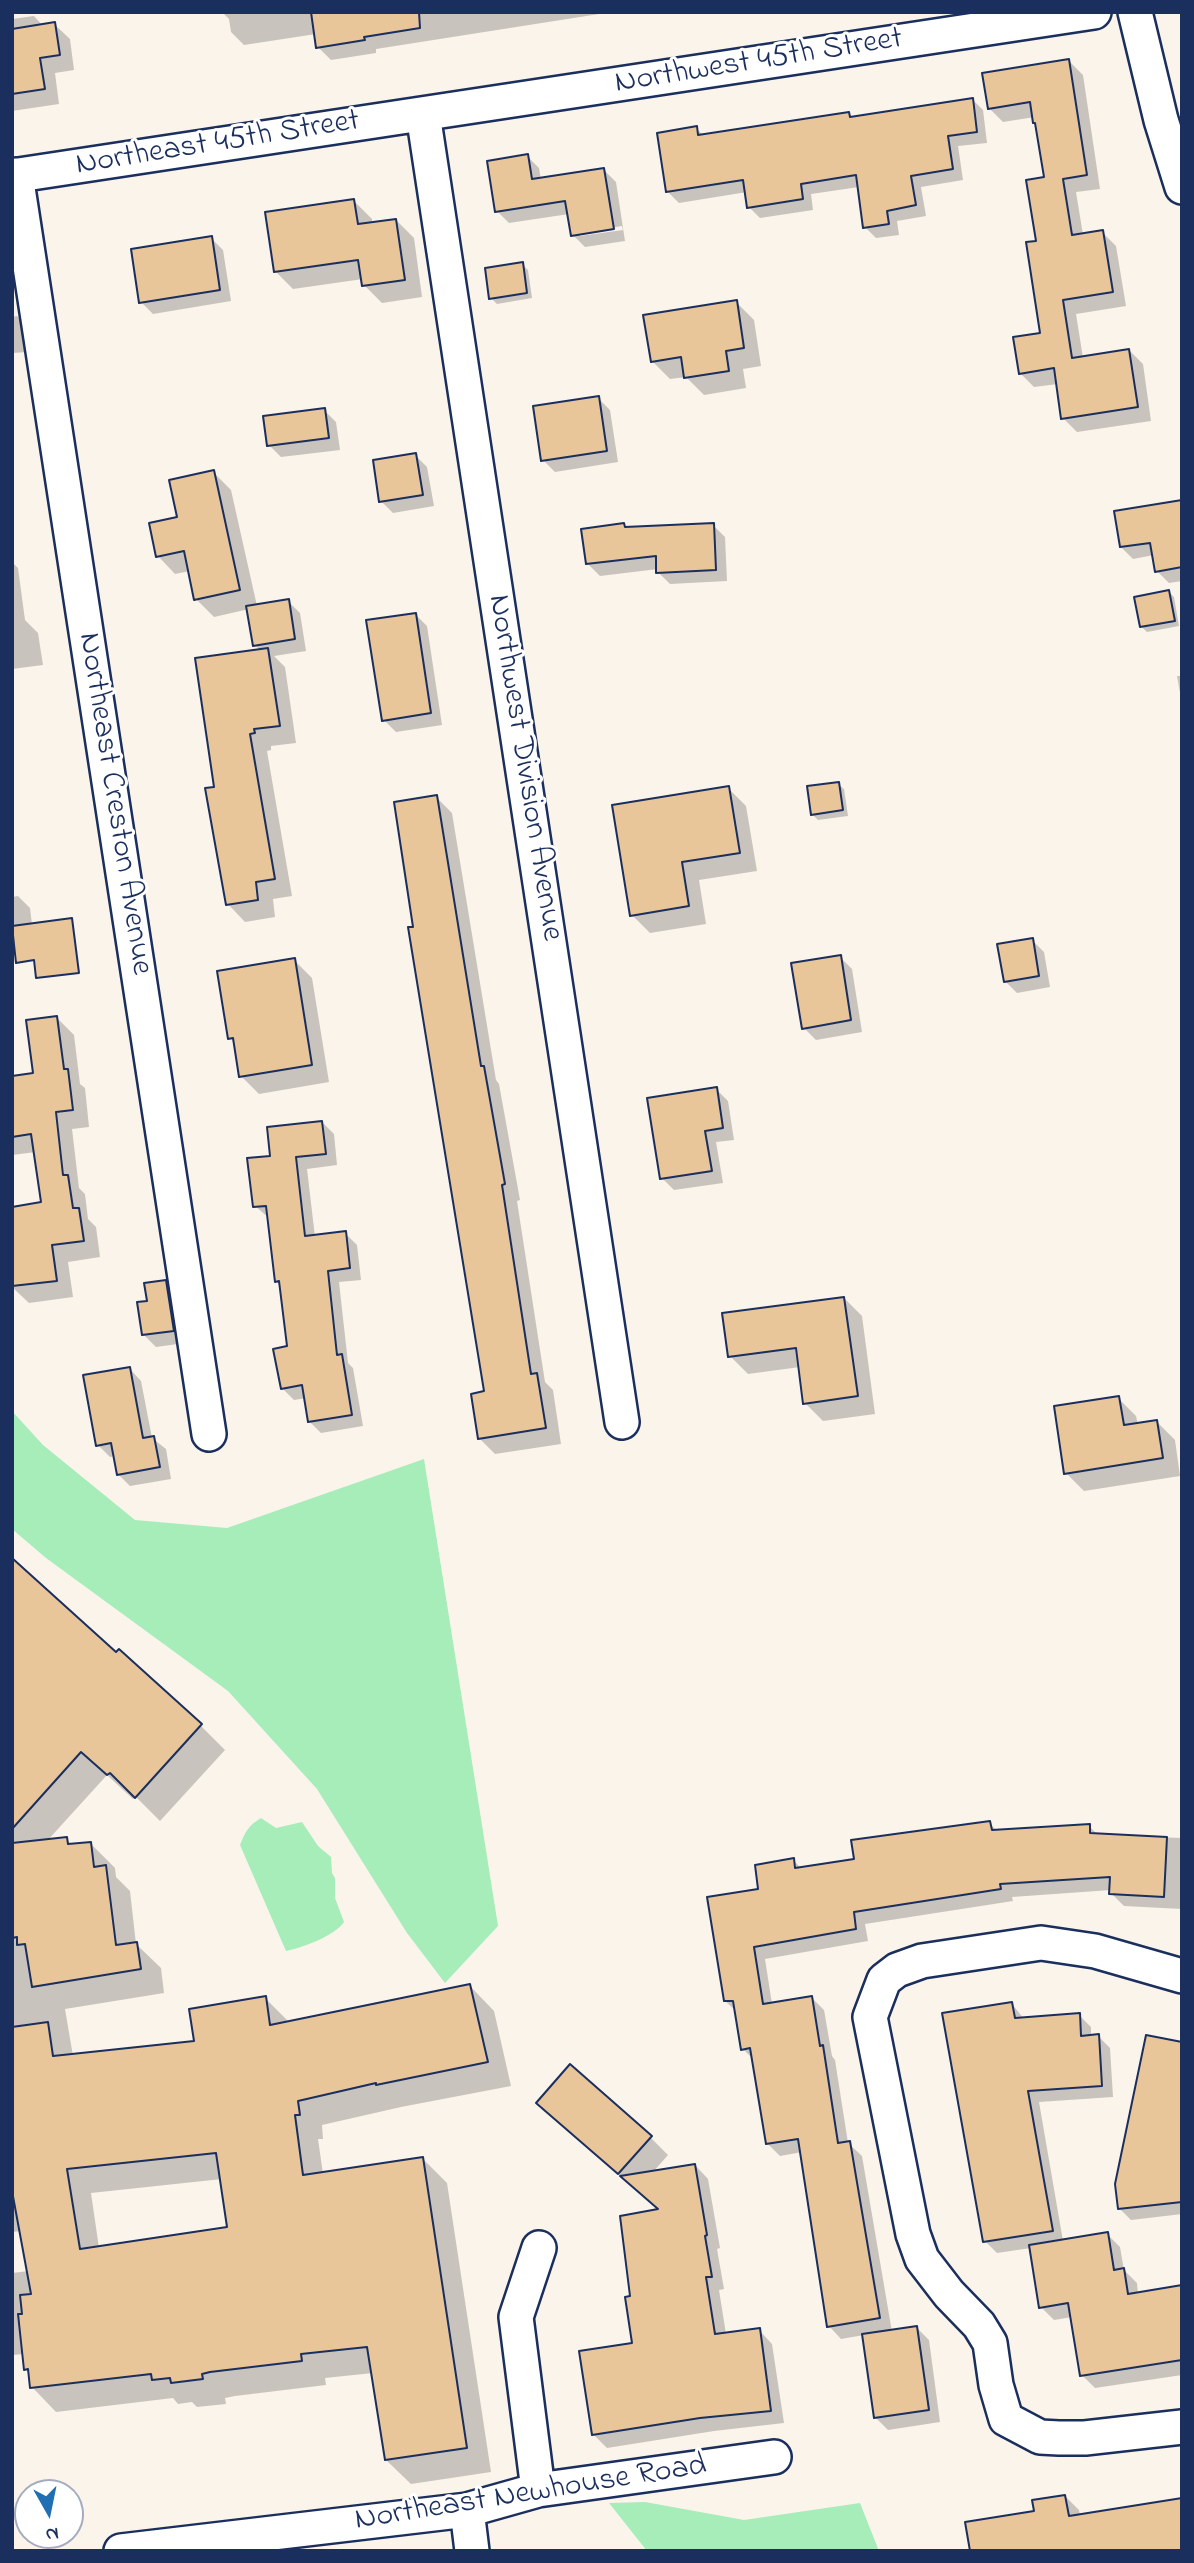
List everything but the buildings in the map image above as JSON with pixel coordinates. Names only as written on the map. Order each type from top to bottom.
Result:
[{"type":"street","name":"Northwest 45th Street","points":[[423,114],[1094,12]]},
{"type":"street","points":[[1135,12],[1161,120],[1182,187]]},
{"type":"street","name":"Northeast 45th Street","points":[[14,176],[423,114]]},
{"type":"street","name":"Northwest Division Avenue","points":[[423,114],[622,1422]]},
{"type":"street","name":"Northeast Creston Avenue","points":[[14,176],[209,1434]]},
{"type":"street","points":[[1182,1976],[1095,1951],[1041,1943],[922,1961],[897,1970],[884,1980],[870,2017],[913,2234],[922,2259],[949,2294],[979,2325],[990,2343],[996,2385],[1006,2419],[1040,2437],[1059,2438],[1085,2438],[1182,2427]]},
{"type":"street","points":[[538,2248],[516,2317],[538,2490]]},
{"type":"street","name":"Northeast Newhouse Road","points":[[121,2551],[467,2510],[538,2490],[774,2457]]},
{"type":"street","points":[[467,2510],[472,2551]]},
{"type":"green space","points":[[12,1411],[43,1445],[135,1520],[227,1528],[424,1459],[498,1926],[445,1983],[407,1933],[317,1789],[228,1691],[46,1558],[12,1529]]},
{"type":"green space","points":[[261,1818],[276,1828],[302,1822],[318,1846],[331,1857],[335,1898],[344,1922],[326,1937],[286,1951],[240,1845],[248,1829]]},
{"type":"green space","points":[[645,2502],[744,2520],[860,2503],[879,2551],[647,2551],[609,2503]]}]
